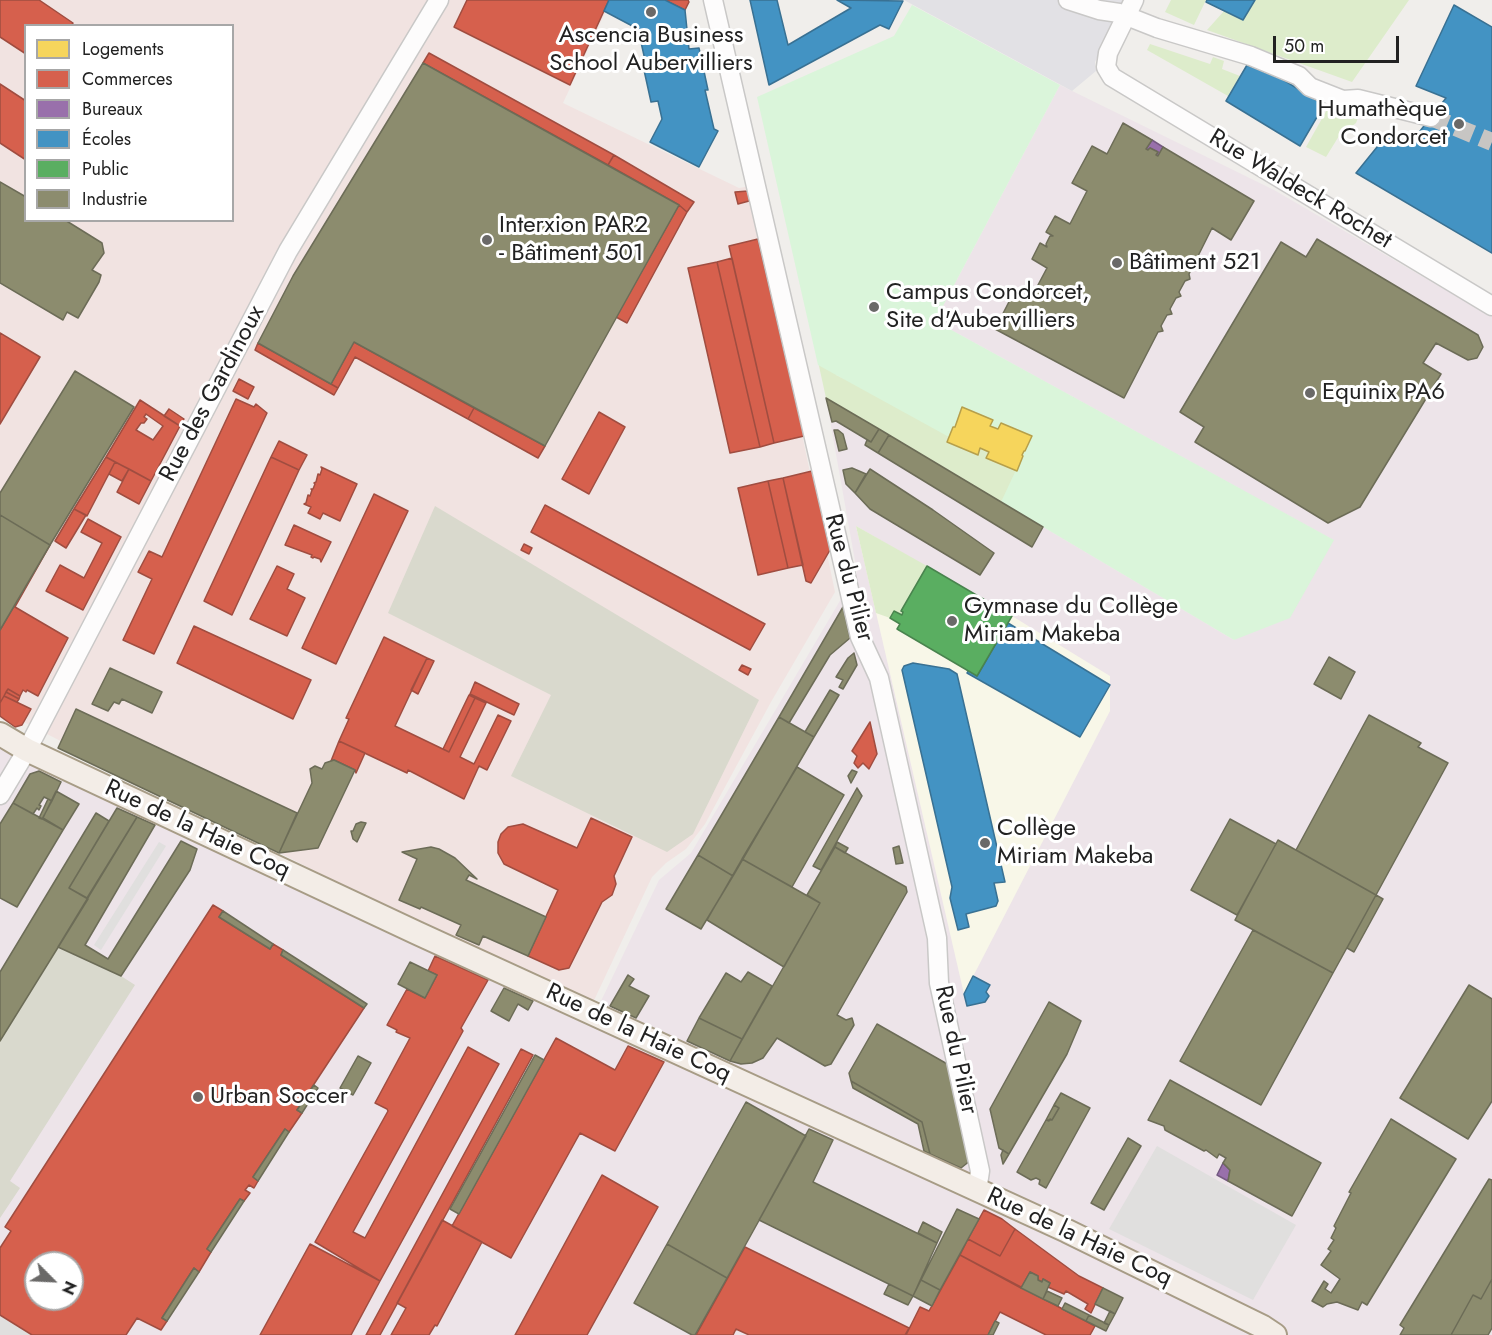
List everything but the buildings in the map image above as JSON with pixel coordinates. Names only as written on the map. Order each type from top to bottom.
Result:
[{"type":"main road","name":"Rue de la Haie Coq","points":[[0,734],[27,750],[417,933],[1079,1237],[1275,1335]]},
{"type":"street","name":"Rue des Gardinoux","points":[[0,795],[27,750],[288,251],[439,0]]},
{"type":"street","name":"Rue du Pilier","points":[[713,0],[860,637],[879,678],[937,938],[939,983],[980,1171],[977,1191]]},
{"type":"street","points":[[1068,0],[1099,10],[1131,8],[1157,28],[1251,56],[1299,76],[1310,87],[1343,100],[1358,99],[1431,117]]},
{"type":"street","name":"Rue Waldeck Rochet","points":[[1131,8],[1106,60],[1108,73],[1112,77],[1492,306]]},
{"type":"shaded area","points":[[0,0],[611,0],[563,103],[739,188],[750,186],[835,592],[771,702],[705,824],[686,849],[666,863],[652,877],[589,1011],[0,710]]},
{"type":"shaded area","points":[[904,0],[1125,0],[1095,62],[1096,71],[1072,91]]},
{"type":"shaded area","points":[[1060,85],[1274,190],[1492,317],[1492,1335],[0,1335],[0,739],[33,762],[589,1026],[659,880],[691,853],[857,572],[826,398],[1234,640],[1333,540],[935,321]]},
{"type":"shaded area","points":[[435,506],[759,700],[693,834],[667,852],[511,776],[551,695],[388,613]]},
{"type":"shaded area","name":"Collège Miriam Makeba","points":[[856,526],[1012,616],[1110,676],[1110,711],[964,994]]},
{"type":"shaded area","points":[[159,842],[166,846],[101,950],[94,945]]},
{"type":"shaded area","points":[[58,947],[121,976],[135,985],[10,1181],[20,1188],[0,1218],[0,1041]]},
{"type":"shaded area","points":[[1157,1146],[1296,1225],[1253,1300],[1109,1229]]},
{"type":"shaded area","points":[[0,1315],[32,1335],[0,1335]]},
{"type":"green space","points":[[1171,0],[1206,0],[1194,25],[1165,12]]},
{"type":"green space","points":[[1255,0],[1409,0],[1352,82],[1207,30],[1224,11],[1243,20]]},
{"type":"green space","points":[[912,5],[1060,85],[935,321],[1334,540],[1290,618],[1234,640],[1001,502],[1032,436],[990,426],[992,419],[962,407],[949,437],[818,365],[757,97],[894,36]]},
{"type":"green space","points":[[1150,44],[1210,64],[1213,57],[1224,61],[1222,69],[1240,76],[1228,96],[1147,50]]},
{"type":"green space","points":[[1329,106],[1359,115],[1356,123],[1339,136],[1326,157],[1306,147]]},
{"type":"green space","points":[[803,293],[862,324],[836,375],[847,380],[873,330],[1151,481],[1001,502],[826,398]],"holes":[[[962,407],[1032,437],[1022,455],[1017,471],[986,458],[989,452],[980,448],[978,454],[947,441]]]},
{"type":"green space","points":[[856,526],[927,566],[901,610],[902,615],[894,611],[890,618],[876,613]]},
{"type":"tunnel","points":[[1431,117],[1492,142]]},
{"type":"place","name":"Ascencia Business School Aubervilliers","points":[[651,12]]},
{"type":"place","name":"Humathèque Condorcet","points":[[1459,124]]},
{"type":"place","name":"Interxion PAR2 - Bâtiment 501","points":[[487,240]]},
{"type":"place","name":"Bâtiment 521","points":[[1117,263]]},
{"type":"place","name":"Campus Condorcet, Site d'Aubervilliers","points":[[874,307]]},
{"type":"place","name":"Equinix PA6","points":[[1310,393]]},
{"type":"place","name":"Gymnase du Collège Miriam Makeba","points":[[952,621]]},
{"type":"place","name":"Collège Miriam Makeba","points":[[985,843]]},
{"type":"place","name":"Urban Soccer","points":[[198,1097]]}]
